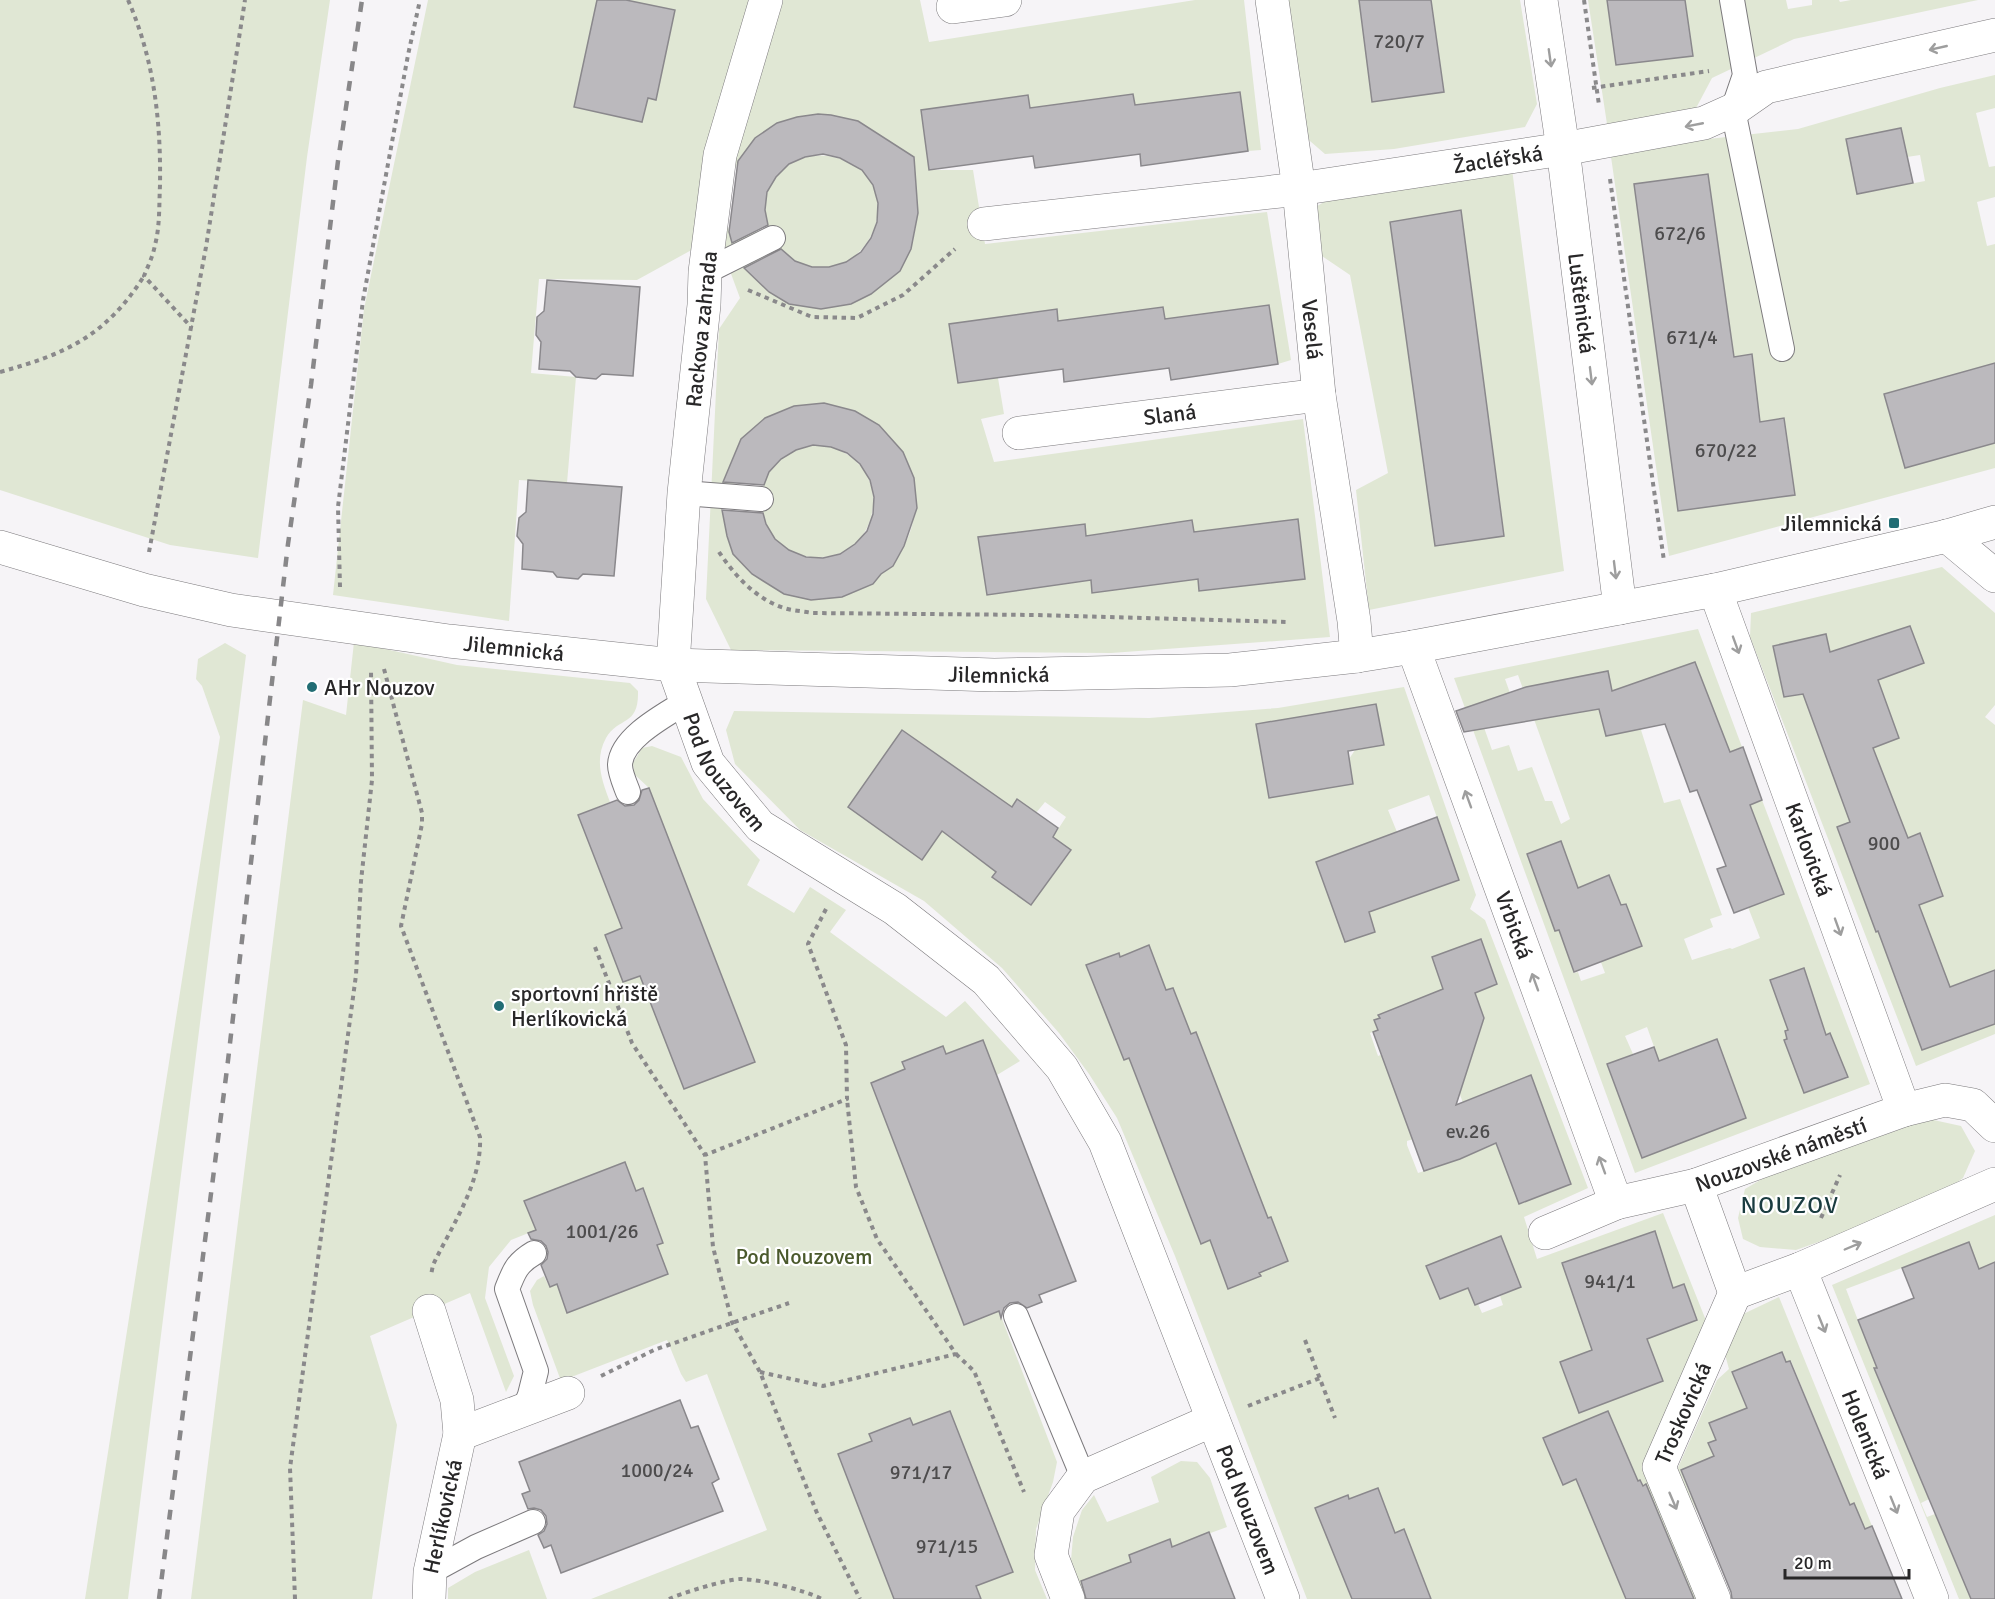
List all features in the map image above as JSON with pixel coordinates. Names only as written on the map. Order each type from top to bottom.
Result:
[{"type":"street","name":"Rackova zahrada","points":[[673,665],[697,494],[705,272],[720,155],[766,0]]},
{"type":"street","points":[[953,7],[1005,0]]},
{"type":"street","name":"Veselá","points":[[1272,0],[1299,189],[1319,395],[1354,621],[1357,656]]},
{"type":"street","name":"Luštěnická","points":[[1542,0],[1563,149],[1620,608]]},
{"type":"street","name":"Žacléřská","points":[[984,224],[1299,189],[1563,149],[1704,123],[1733,110],[1766,87],[1995,35]]},
{"type":"street","name":"Slaná","points":[[1019,433],[1319,395]]},
{"type":"street","name":"Jilemnická","points":[[0,547],[144,590],[231,610],[449,641],[673,665],[1005,675],[1230,670],[1357,656],[1716,590],[1947,536],[1995,522]]},
{"type":"street","points":[[1947,536],[1995,576]]},
{"type":"street","name":"Karlovická","points":[[1716,590],[1905,1110]]},
{"type":"street","name":"Vrbická","points":[[1413,647],[1616,1203]]},
{"type":"street","name":"Pod Nouzovem","points":[[673,665],[708,763],[760,826],[895,909],[986,980],[1062,1068],[1105,1142],[1283,1599]]},
{"type":"street","name":"Nouzovské náměstí","points":[[1735,1293],[1696,1185],[1861,1125],[1905,1110],[1945,1100],[1973,1105],[1995,1126]]},
{"type":"street","points":[[1735,1293],[1800,1269],[1995,1184]]},
{"type":"street","points":[[1545,1233],[1616,1203],[1696,1185]]},
{"type":"street","name":"Holenická","points":[[1800,1269],[1932,1599]]},
{"type":"street","name":"Troskovická","points":[[1714,1599],[1659,1467],[1735,1293]]},
{"type":"street","name":"Herlíkovická","points":[[429,1311],[457,1400],[460,1434],[429,1585]]},
{"type":"street","name":"Herlíkovická","points":[[460,1434],[568,1393]]},
{"type":"street","name":"Pod Nouzovem","points":[[1068,1599],[1051,1555],[1058,1511],[1083,1477],[1213,1420]]},
{"type":"lane","points":[[1732,0],[1745,75],[1733,110],[1782,349]]},
{"type":"lane","points":[[705,272],[773,238]]},
{"type":"lane","points":[[697,494],[761,499]]},
{"type":"lane","points":[[627,792],[620,765],[629,742],[653,722],[686,702]]},
{"type":"lane","points":[[524,1410],[536,1371],[507,1289],[514,1270],[521,1261],[534,1253]]},
{"type":"lane","points":[[1016,1316],[1083,1477]]},
{"type":"lane","points":[[429,1585],[476,1547],[533,1522]]},
{"type":"path","points":[[0,372],[43,360],[79,344],[109,320],[132,295],[144,276],[155,246],[159,209],[160,140],[151,67],[128,0]]},
{"type":"path","points":[[144,590],[148,557],[192,328],[245,0]]},
{"type":"path","points":[[420,0],[363,300],[338,507],[341,604],[370,630],[390,686],[422,813],[422,824],[401,926],[480,1137],[481,1153],[476,1175],[433,1265],[428,1287],[429,1311]]},
{"type":"path","points":[[1584,0],[1596,88]]},
{"type":"path","points":[[1585,89],[1717,70]]},
{"type":"path","points":[[1609,173],[1664,565]]},
{"type":"path","points":[[705,272],[812,316],[857,318],[903,295],[984,224]]},
{"type":"path","points":[[144,276],[192,328]]},
{"type":"path","points":[[697,494],[708,515],[717,548],[732,570],[754,592],[783,608],[812,613],[1036,615],[1291,622]]},
{"type":"path","points":[[296,1599],[290,1468],[356,975],[361,881],[372,780],[370,630]]},
{"type":"path","points":[[844,878],[808,944],[846,1045],[847,1100],[856,1187],[877,1239],[956,1354],[974,1371],[1028,1501]]},
{"type":"path","points":[[595,947],[632,1043],[705,1155],[713,1246],[732,1322],[760,1372],[817,1513],[860,1599]]},
{"type":"path","points":[[705,1155],[847,1100]]},
{"type":"path","points":[[1800,1269],[1861,1125]]},
{"type":"path","points":[[568,1393],[654,1350],[789,1303]]},
{"type":"path","points":[[1305,1340],[1335,1418]]},
{"type":"path","points":[[760,1372],[823,1386],[956,1354]]},
{"type":"path","points":[[1213,1420],[1320,1378]]},
{"type":"path","points":[[669,1599],[681,1593],[740,1579],[803,1590],[822,1599]]},
{"type":"green space","points":[[0,0],[330,0],[307,157],[258,558],[170,545],[0,490]]},
{"type":"green space","points":[[428,0],[597,0],[574,107],[642,122],[648,98],[656,99],[675,11],[626,0],[920,0],[929,42],[1195,0],[1244,0],[1261,150],[1248,151],[1240,92],[1135,105],[1133,94],[1030,108],[929,170],[973,170],[985,244],[1267,212],[1291,360],[1278,364],[1269,306],[1165,319],[1163,307],[1058,321],[1057,309],[949,324],[998,378],[1004,414],[981,419],[994,462],[1303,419],[1330,637],[1111,653],[731,650],[706,599],[719,329],[740,298],[717,236],[637,280],[539,279],[531,373],[576,377],[567,483],[519,480],[509,621],[333,595],[364,309]],"holes":[[[818,114],[858,121],[891,143],[913,183],[917,197],[918,213],[913,242],[906,256],[888,280],[864,297],[776,296],[752,276],[780,248],[794,260],[814,268],[833,267],[850,259],[864,246],[874,229],[878,210],[875,190],[862,170],[856,166],[827,156],[803,158],[792,163],[774,179],[766,196],[765,210],[768,228],[731,239],[727,218],[728,195],[733,173],[744,154],[785,124]],[[744,440],[900,451],[914,510],[906,542],[886,569],[869,583],[729,540],[721,508],[761,505],[772,535],[788,550],[812,557],[838,554],[852,546],[864,533],[869,523],[873,500],[869,479],[858,463],[842,452],[823,446],[803,447],[785,456],[769,473],[762,490],[723,481],[735,453]],[[1298,519],[1305,579],[1199,591],[1198,579],[1091,580],[987,594],[979,537],[1084,524],[1086,536],[1194,532]]]},
{"type":"green space","points":[[1287,0],[1359,0],[1372,101],[1444,92],[1431,0],[1520,0],[1537,104],[1525,127],[1394,149],[1325,154],[1303,135]]},
{"type":"green space","points":[[1588,0],[1607,0],[1616,65],[1693,56],[1685,0],[1786,0],[1788,9],[1812,5],[1812,0],[1839,0],[1840,2],[1851,0],[1978,0],[1794,39],[1712,78],[1695,110],[1607,124]]},
{"type":"green space","points":[[1995,75],[1995,108],[1976,113],[1989,167],[1995,166],[1995,197],[1977,202],[1987,246],[1995,244],[1995,363],[1905,468],[1995,443],[1995,468],[1669,556],[1610,150],[1798,129],[1940,88]],"holes":[[[1901,128],[1907,157],[1920,155],[1925,181],[1857,194],[1846,139]],[[1708,174],[1734,357],[1752,354],[1760,422],[1784,419],[1795,494],[1679,511],[1634,184]]]},
{"type":"green space","points":[[1512,169],[1564,571],[1369,610],[1356,490],[1388,473],[1350,275],[1316,252],[1314,208],[1337,194]],"holes":[[[1461,211],[1504,536],[1435,546],[1390,222]]]},
{"type":"green space","points":[[1942,567],[1995,613],[1995,705],[1985,717],[1995,725],[1995,970],[1908,1002],[1909,1016],[1922,1050],[1995,1024],[1995,1034],[1916,1066],[1750,637],[1751,613]],"holes":[[[1909,626],[1924,663],[1853,688],[1857,700],[1882,691],[1899,738],[1829,765],[1814,725],[1811,692],[1780,680],[1773,646],[1826,634],[1834,667],[1884,646],[1880,636]],[[1895,805],[1908,838],[1920,833],[1943,896],[1895,914],[1876,931],[1837,827]],[[1917,963],[1948,983],[1903,1001],[1893,973]]]},
{"type":"green space","points":[[1698,629],[1742,747],[1730,752],[1695,662],[1650,678],[1664,715],[1641,730],[1664,803],[1680,799],[1722,915],[1710,919],[1713,927],[1684,939],[1692,960],[1732,949],[1760,938],[1748,907],[1750,805],[1762,800],[1870,1084],[1635,1173],[1454,678]],"holes":[[[1518,675],[1570,819],[1561,824],[1552,801],[1545,801],[1532,767],[1518,771],[1509,745],[1492,750],[1476,705],[1510,693],[1505,679]],[[1528,855],[1578,888],[1609,876],[1621,905],[1626,904],[1642,946],[1622,953],[1596,949],[1605,973],[1581,981],[1578,972],[1574,973],[1559,930],[1555,931]],[[1804,969],[1815,1001],[1796,1007],[1777,999],[1770,980]],[[1647,1027],[1668,1086],[1669,1147],[1642,1158],[1608,1064],[1633,1054],[1625,1036]],[[1830,1034],[1848,1078],[1804,1093],[1784,1040]],[[1717,1039],[1746,1118],[1704,1134],[1675,1055]]]},
{"type":"green space","points":[[354,642],[457,665],[630,683],[638,691],[632,716],[611,731],[602,746],[600,770],[610,802],[578,815],[684,1089],[755,1061],[649,788],[634,774],[633,763],[642,748],[652,746],[681,757],[703,799],[760,860],[747,885],[794,913],[810,887],[846,910],[830,932],[946,1017],[965,1001],[1020,1061],[997,1075],[982,1040],[946,1054],[902,1062],[905,1069],[871,1083],[964,1324],[999,1311],[1057,1462],[1053,1482],[1036,1529],[1035,1570],[1047,1599],[967,1599],[976,1586],[1013,1572],[950,1411],[913,1425],[910,1418],[870,1433],[872,1441],[838,1454],[894,1599],[591,1599],[767,1530],[707,1374],[686,1382],[667,1340],[561,1381],[533,1305],[530,1291],[537,1280],[544,1276],[549,1286],[557,1284],[567,1312],[663,1242],[643,1189],[636,1191],[625,1162],[524,1201],[536,1230],[511,1240],[489,1267],[485,1298],[514,1376],[506,1392],[470,1293],[370,1336],[397,1425],[372,1599],[191,1599],[303,700],[346,715]]},
{"type":"green space","points":[[225,643],[246,655],[128,1599],[85,1599],[220,737],[202,686],[196,679],[198,659]]},
{"type":"green space","points":[[1404,687],[1476,895],[1470,909],[1485,920],[1588,1188],[1524,1217],[1537,1259],[1663,1213],[1707,1323],[1646,1469],[1702,1599],[1686,1599],[1641,1481],[1638,1481],[1617,1432],[1543,1439],[1563,1484],[1577,1478],[1626,1599],[1431,1599],[1404,1530],[1395,1533],[1378,1488],[1349,1499],[1347,1495],[1316,1508],[1352,1599],[1307,1599],[1175,1256],[1117,1118],[1089,1074],[1059,1033],[1002,968],[924,901],[800,830],[735,764],[726,730],[734,711],[1149,718],[1278,708]],"holes":[[[1376,704],[1384,745],[1355,750],[1349,759],[1353,784],[1269,798],[1256,725]],[[902,730],[968,776],[922,859],[848,807]],[[1429,795],[1459,880],[1421,894],[1326,887],[1316,862],[1397,832],[1388,810]],[[1017,799],[1036,813],[1045,802],[1066,817],[1053,837],[1071,851],[1031,905],[992,877],[996,872],[975,856]],[[1364,899],[1375,932],[1345,942]],[[1481,939],[1497,983],[1475,993],[1483,1015],[1475,1019],[1479,1032],[1477,1039],[1467,1043],[1472,1055],[1404,1081],[1391,1051],[1378,1056],[1370,1033],[1378,1030],[1374,1020],[1443,989],[1438,975],[1449,971]],[[1149,946],[1166,990],[1173,988],[1191,1034],[1196,1032],[1267,1218],[1271,1217],[1288,1261],[1229,1289],[1214,1239],[1200,1243],[1129,1058],[1124,1059],[1087,965],[1118,953],[1120,957]],[[1531,1075],[1548,1122],[1460,1159],[1418,1173],[1407,1141],[1435,1132]],[[1455,1081],[1463,1103],[1406,1122],[1399,1102]],[[1551,1128],[1571,1184],[1528,1200],[1511,1142]],[[1655,1232],[1664,1259],[1637,1268]],[[1501,1236],[1521,1287],[1500,1296],[1503,1305],[1482,1313],[1478,1304],[1475,1305],[1468,1288],[1440,1299],[1427,1266]],[[1684,1284],[1647,1338],[1663,1381],[1592,1408],[1670,1289]]]},
{"type":"green space","points":[[1929,1119],[1961,1126],[1975,1151],[1963,1178],[1939,1196],[1886,1218],[1796,1250],[1760,1247],[1743,1239],[1738,1218],[1745,1189],[1767,1176]]},
{"type":"green space","points":[[1995,1215],[1995,1266],[1993,1263],[1979,1269],[1968,1243],[1846,1289],[1864,1336],[1915,1352],[1875,1369],[1890,1407],[1970,1373],[1995,1404],[1955,1471],[1922,1484],[1929,1499],[1921,1503],[1927,1517],[1935,1514],[1963,1581],[1981,1599],[1959,1599],[1832,1285]],"holes":[[[1940,1411],[1916,1468],[1899,1428]]]},
{"type":"green space","points":[[1779,1297],[1883,1553],[1833,1574],[1854,1503],[1797,1528],[1735,1599],[1700,1517],[1676,1472],[1717,1380],[1729,1369],[1724,1351],[1739,1316]],"holes":[[[1782,1352],[1786,1362],[1791,1361],[1822,1437],[1691,1497],[1681,1470],[1714,1456],[1708,1443],[1716,1440],[1747,1409],[1732,1373]]]},
{"type":"green space","points":[[1181,1461],[1197,1462],[1210,1478],[1227,1527],[1172,1547],[1129,1555],[1131,1562],[1106,1599],[1080,1599],[1070,1572],[1073,1537],[1082,1510],[1094,1495],[1107,1522],[1159,1502],[1151,1477]]},
{"type":"green space","points":[[529,1550],[547,1599],[448,1599],[448,1588],[475,1572]]},
{"type":"building","points":[[597,0],[626,0],[675,10],[656,100],[648,98],[642,122],[574,107]]},
{"type":"building","points":[[1359,0],[1431,0],[1444,92],[1372,102]]},
{"type":"building","points":[[1607,0],[1685,0],[1693,56],[1616,65]]},
{"type":"building","points":[[1240,92],[1248,151],[1141,166],[1140,154],[1035,168],[1033,156],[929,170],[921,110],[1028,95],[1030,108],[1133,94],[1135,105]]},
{"type":"building","points":[[818,114],[858,121],[914,157],[918,213],[911,249],[900,271],[871,294],[851,304],[821,309],[789,304],[769,292],[744,268],[781,249],[795,261],[812,267],[829,267],[846,262],[861,252],[871,238],[877,222],[878,203],[873,185],[862,170],[840,158],[823,154],[805,157],[789,164],[776,177],[767,192],[765,210],[768,225],[732,243],[729,232],[738,161],[755,138],[777,123]]},
{"type":"building","points":[[1901,128],[1913,183],[1857,194],[1846,139]]},
{"type":"building","points":[[1708,174],[1734,357],[1752,354],[1760,422],[1784,418],[1795,495],[1678,511],[1634,184]]},
{"type":"building","points":[[1461,210],[1504,536],[1435,546],[1390,222]]},
{"type":"building","points":[[547,280],[640,287],[633,376],[602,374],[596,379],[576,377],[570,371],[539,369],[541,342],[536,335],[537,317],[544,311]]},
{"type":"building","points":[[1269,305],[1278,364],[1171,380],[1169,368],[1064,382],[1063,369],[958,383],[949,324],[1057,309],[1058,321],[1163,307],[1165,319]]},
{"type":"building","points":[[1995,363],[1995,443],[1905,468],[1884,394]]},
{"type":"building","points":[[824,403],[855,411],[879,425],[903,452],[914,478],[917,508],[904,546],[893,566],[881,574],[873,584],[842,597],[811,600],[784,594],[752,574],[733,554],[722,510],[763,513],[766,524],[775,539],[789,550],[806,557],[823,558],[840,554],[855,544],[867,531],[873,514],[874,497],[870,480],[860,464],[847,453],[831,447],[813,445],[796,450],[781,459],[769,472],[764,485],[723,482],[741,439],[765,418],[794,406]]},
{"type":"building","points":[[528,480],[622,487],[614,576],[583,574],[578,579],[557,577],[553,572],[522,569],[523,544],[517,536],[519,518],[526,512]]},
{"type":"building","points":[[1298,519],[1305,579],[1199,591],[1198,579],[1092,593],[1091,580],[987,595],[978,537],[1085,524],[1086,536],[1192,520],[1194,532]]},
{"type":"building","points":[[1910,626],[1924,663],[1878,680],[1899,738],[1873,748],[1908,838],[1920,833],[1943,896],[1919,905],[1950,987],[1995,970],[1995,1024],[1922,1050],[1837,827],[1850,822],[1803,694],[1784,697],[1773,646],[1826,634],[1830,652]]},
{"type":"building","points":[[1695,662],[1730,752],[1743,747],[1762,800],[1750,805],[1784,894],[1734,913],[1717,869],[1726,866],[1697,790],[1690,792],[1665,724],[1606,736],[1599,709],[1464,732],[1456,711],[1526,687],[1608,671],[1612,691]]},
{"type":"building","points":[[1376,704],[1384,745],[1348,751],[1353,784],[1269,798],[1256,724]]},
{"type":"building","points":[[902,730],[1012,807],[1017,799],[1058,828],[1053,837],[1071,850],[1031,905],[992,877],[996,872],[942,831],[922,860],[848,807]]},
{"type":"building","points":[[649,788],[755,1062],[684,1089],[640,976],[623,982],[605,935],[622,928],[578,815],[617,800],[625,806],[634,805],[639,800],[642,790]]},
{"type":"building","points":[[1437,817],[1459,880],[1369,912],[1375,932],[1345,942],[1316,862]]},
{"type":"building","points":[[1561,841],[1578,888],[1609,875],[1621,905],[1626,904],[1642,946],[1574,972],[1559,930],[1555,931],[1527,854]]},
{"type":"building","points":[[1481,939],[1497,984],[1475,993],[1484,1018],[1456,1105],[1531,1075],[1571,1184],[1519,1204],[1496,1143],[1460,1159],[1424,1171],[1373,1032],[1378,1030],[1374,1020],[1380,1018],[1378,1015],[1443,989],[1432,957]]},
{"type":"building","points":[[1149,945],[1166,990],[1173,988],[1191,1034],[1196,1032],[1268,1218],[1271,1217],[1288,1261],[1259,1273],[1261,1276],[1228,1289],[1210,1240],[1201,1244],[1129,1058],[1124,1060],[1086,965],[1119,953],[1120,957]]},
{"type":"building","points":[[1804,968],[1826,1035],[1830,1033],[1848,1077],[1804,1093],[1784,1040],[1787,1039],[1785,1031],[1788,1030],[1770,980]]},
{"type":"building","points":[[1717,1039],[1746,1118],[1642,1158],[1607,1064],[1654,1047],[1659,1061]]},
{"type":"building","points":[[983,1040],[1076,1281],[1039,1295],[1042,1302],[1027,1308],[1018,1302],[1010,1303],[1004,1308],[1001,1318],[999,1311],[964,1325],[871,1083],[905,1069],[902,1062],[943,1046],[946,1054]]},
{"type":"building","points":[[625,1162],[636,1191],[643,1188],[663,1243],[657,1245],[668,1274],[567,1313],[557,1284],[550,1287],[541,1265],[547,1259],[546,1246],[541,1241],[531,1239],[528,1233],[536,1230],[524,1201]]},
{"type":"building","points":[[1655,1231],[1673,1288],[1684,1284],[1697,1320],[1647,1339],[1663,1381],[1579,1413],[1560,1362],[1592,1350],[1562,1263]]},
{"type":"building","points":[[1501,1236],[1521,1287],[1475,1305],[1468,1288],[1440,1299],[1426,1266]]},
{"type":"building","points":[[1969,1242],[1979,1269],[1995,1262],[1995,1599],[1971,1599],[1874,1368],[1877,1368],[1858,1320],[1914,1298],[1902,1268]]},
{"type":"building","points":[[1782,1352],[1786,1362],[1790,1361],[1850,1505],[1854,1503],[1865,1529],[1872,1526],[1902,1599],[1732,1599],[1681,1470],[1714,1456],[1708,1443],[1716,1440],[1709,1423],[1747,1408],[1732,1372]]},
{"type":"building","points":[[680,1400],[691,1428],[698,1426],[719,1479],[712,1483],[723,1511],[561,1573],[551,1545],[544,1548],[538,1535],[544,1531],[547,1524],[546,1516],[541,1510],[528,1509],[522,1494],[530,1491],[519,1462]]},
{"type":"building","points":[[950,1411],[1013,1572],[976,1586],[981,1599],[894,1599],[838,1454],[872,1441],[869,1434],[910,1418],[913,1425]]},
{"type":"building","points":[[1608,1411],[1638,1481],[1640,1480],[1643,1486],[1646,1484],[1694,1599],[1626,1599],[1576,1479],[1563,1485],[1543,1438]]},
{"type":"building","points":[[1378,1488],[1395,1533],[1404,1529],[1431,1599],[1352,1599],[1315,1508],[1348,1495],[1349,1499]]},
{"type":"building","points":[[1209,1532],[1235,1599],[1086,1599],[1081,1581],[1131,1562],[1129,1555],[1170,1539],[1172,1547]]},
{"type":"railway","points":[[159,1599],[227,1069],[288,544],[311,385],[338,161],[362,0]]},
{"type":"place","name":"Jilemnická","points":[[1894,523]]},
{"type":"place","name":"AHr Nouzov","points":[[312,687]]},
{"type":"place","name":"sportovní hřiště Herlíkovická","points":[[499,1006]]},
{"type":"district","name":"NOUZOV","points":[[1790,1205]]}]
